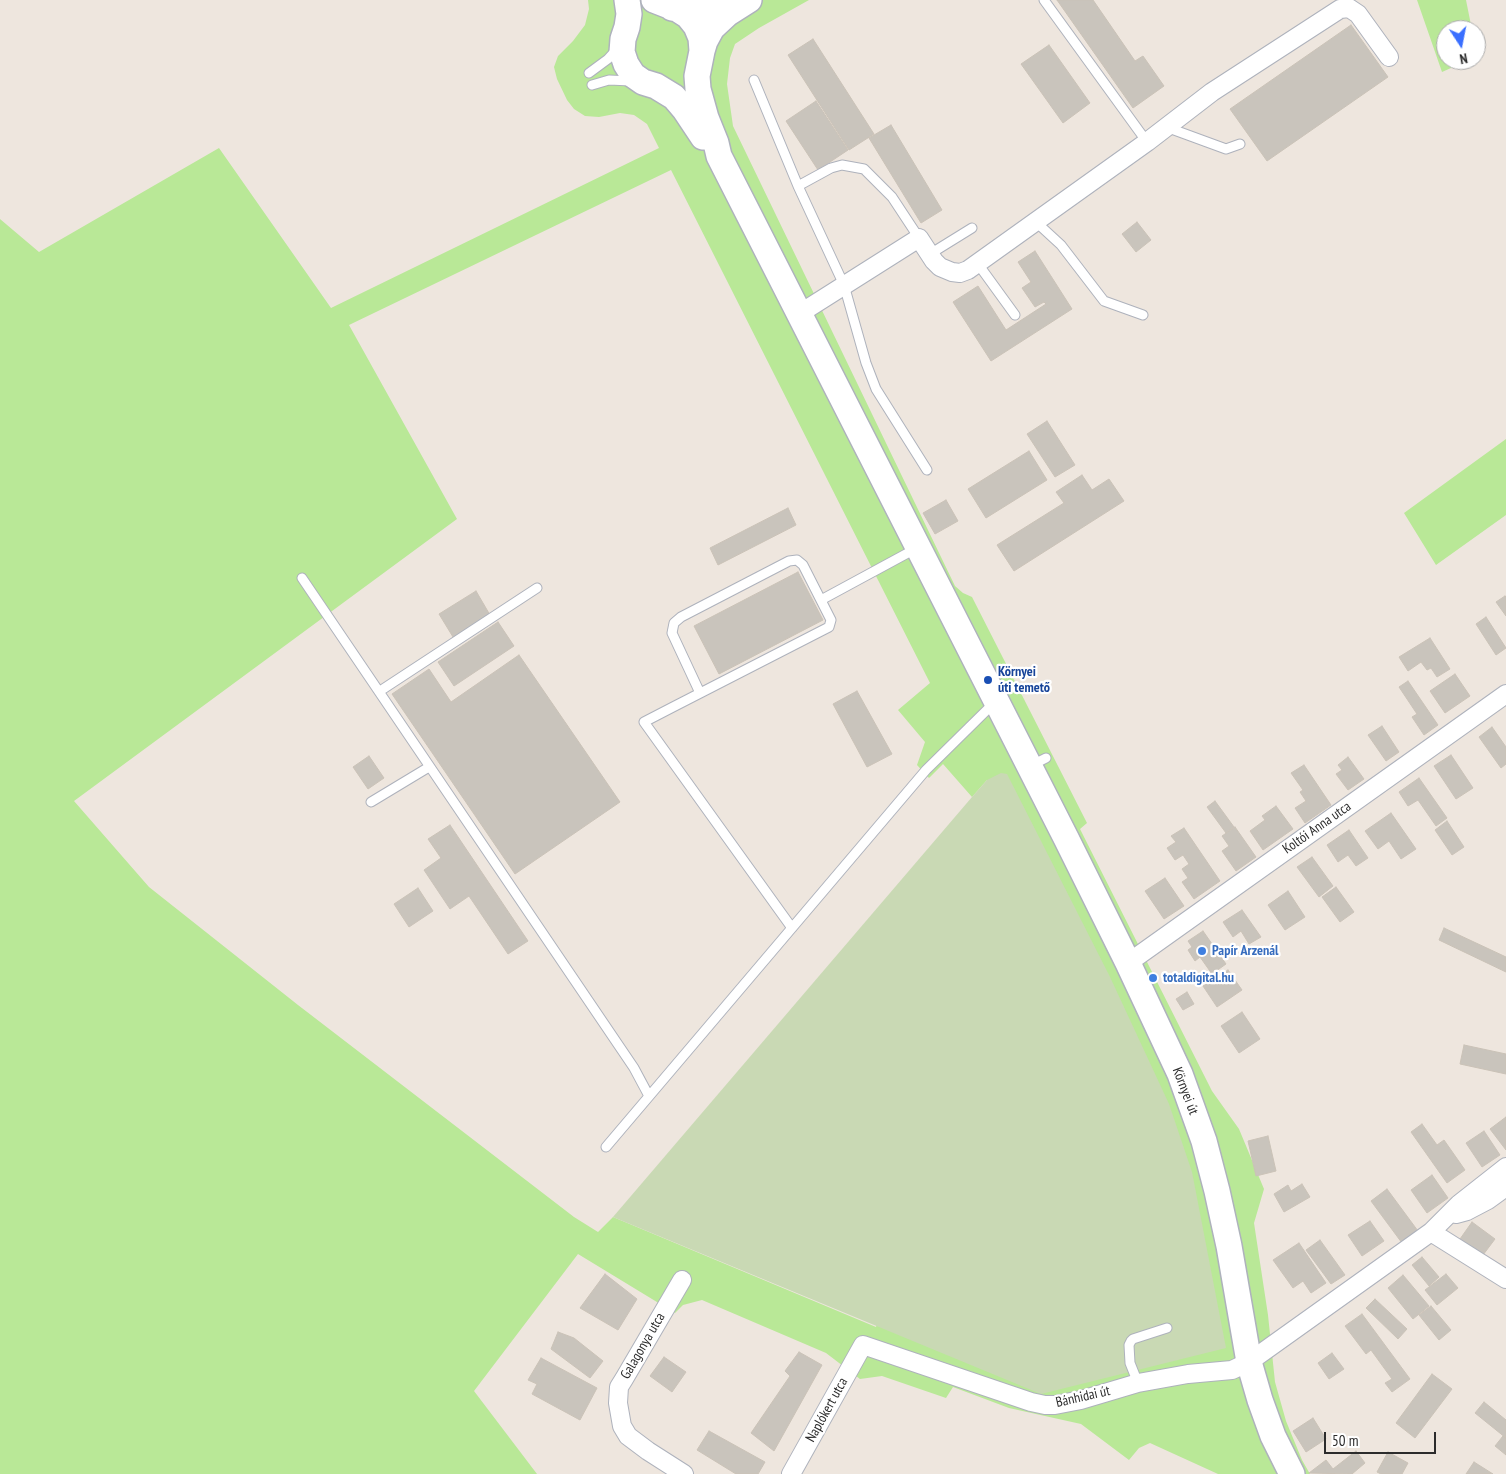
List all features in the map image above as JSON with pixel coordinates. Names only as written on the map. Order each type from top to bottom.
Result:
[{"type":"main road","points":[[627,0],[629,14],[622,52],[626,64],[633,75],[668,93],[679,102],[694,122],[708,146],[719,156]]},
{"type":"main road","points":[[650,84],[670,86],[682,81],[692,73],[701,56],[701,38],[696,26],[688,16],[677,9],[654,0]]},
{"type":"main road","points":[[625,33],[634,18],[643,11],[654,7],[692,12],[728,0]]},
{"type":"main road","points":[[719,156],[700,100],[697,76],[704,41],[712,28],[727,14],[749,0]]},
{"type":"main road","name":"Környei út","points":[[719,156],[996,700],[1038,762],[1066,838],[1180,1074],[1204,1142],[1217,1191],[1229,1246],[1249,1362],[1273,1436],[1292,1474]]},
{"type":"street","points":[[799,314],[919,238],[940,267],[960,273],[968,270],[1147,142],[1212,92],[1340,9],[1349,8],[1358,14],[1389,57]]},
{"type":"street","name":"Koltói Anna utca","points":[[1128,963],[1506,694]]},
{"type":"street","points":[[1249,1362],[1431,1232],[1459,1204],[1506,1168]]},
{"type":"street","points":[[1446,1218],[1467,1211],[1488,1200],[1506,1187]]},
{"type":"street","points":[[1431,1232],[1506,1279]]},
{"type":"street","name":"Galagonya utca","points":[[682,1280],[619,1388],[618,1403],[622,1426],[628,1436],[648,1452],[684,1474]]},
{"type":"street","name":"Bánhidai út","points":[[864,1345],[1031,1402],[1045,1405],[1081,1400],[1138,1383],[1188,1374],[1232,1370],[1249,1362]]},
{"type":"street","name":"Naplókert utca","points":[[791,1474],[864,1345]]},
{"type":"lane","points":[[1044,0],[1147,142]]},
{"type":"lane","points":[[589,73],[613,54],[625,33]]},
{"type":"lane","points":[[592,85],[609,80],[625,80],[650,84]]},
{"type":"lane","points":[[754,80],[798,186],[844,286],[866,363],[876,390],[928,470]]},
{"type":"lane","points":[[1166,127],[1226,149],[1240,144]]},
{"type":"lane","points":[[798,186],[831,168],[847,166],[864,170],[892,197],[919,238]]},
{"type":"lane","points":[[1036,222],[1062,244],[1104,301],[1143,315]]},
{"type":"lane","points":[[930,254],[972,228]]},
{"type":"lane","points":[[978,264],[1015,315]]},
{"type":"lane","points":[[821,600],[918,547]]},
{"type":"lane","points":[[700,693],[672,633],[674,623],[681,617],[789,561],[797,560],[803,565],[831,620],[829,626],[700,693],[644,722],[792,928]]},
{"type":"lane","points":[[302,578],[634,1068],[650,1096]]},
{"type":"lane","points":[[380,691],[537,588]]},
{"type":"lane","points":[[606,1146],[926,770],[996,700]]},
{"type":"lane","points":[[371,802],[429,767]]},
{"type":"lane","points":[[1138,1383],[1130,1363],[1131,1341],[1167,1328]]},
{"type":"green space","points":[[588,0],[809,0],[735,44],[730,58],[727,84],[733,126],[955,586],[963,593],[972,597],[1087,823],[1080,829],[1212,1091],[1239,1129],[1264,1189],[1254,1223],[1268,1315],[1275,1382],[1286,1421],[1302,1460],[1310,1474],[1218,1474],[1150,1443],[1139,1448],[1129,1460],[1081,1424],[1009,1408],[953,1387],[946,1398],[882,1376],[860,1379],[826,1353],[702,1300],[683,1305],[675,1313],[578,1254],[474,1391],[537,1474],[0,1474],[0,219],[39,252],[219,148],[331,308],[659,148],[647,124],[634,115],[620,113],[599,117],[585,116],[574,109],[567,100],[557,79],[554,67],[558,56],[585,25],[589,9]],"holes":[[[671,170],[930,683],[898,710],[925,742],[917,765],[929,778],[943,764],[972,797],[987,780],[876,1327],[613,1217],[598,1232],[574,1217],[298,1005],[149,887],[74,801],[457,519],[349,325]]]},
{"type":"green space","points":[[1417,0],[1466,0],[1470,20],[1436,20],[1436,55]]},
{"type":"green space","points":[[1506,439],[1506,515],[1436,565],[1404,513]]},
{"type":"green space","points":[[1001,773],[1007,774],[1110,977],[1169,1104],[1192,1172],[1226,1348],[1041,1394],[613,1217],[972,797],[987,780]]},
{"type":"building","points":[[1057,0],[1093,0],[1135,61],[1143,56],[1164,86],[1133,108]]},
{"type":"building","points":[[1351,25],[1388,77],[1267,161],[1230,109]]},
{"type":"building","points":[[813,39],[874,134],[849,150],[788,55]]},
{"type":"building","points":[[1049,45],[1090,103],[1063,123],[1021,64]]},
{"type":"building","points":[[816,101],[848,150],[818,170],[786,121]]},
{"type":"building","points":[[891,125],[942,210],[921,223],[869,138]]},
{"type":"building","points":[[1137,222],[1151,240],[1136,252],[1122,234]]},
{"type":"building","points":[[1035,251],[1072,309],[991,361],[953,302],[978,286],[1006,330],[1046,304],[1044,302],[1035,307],[1022,288],[1031,282],[1018,262]]},
{"type":"building","points":[[1047,421],[1075,465],[1055,477],[1027,434]]},
{"type":"building","points":[[1029,451],[1047,480],[986,518],[968,489]]},
{"type":"building","points":[[1082,475],[1092,490],[1109,479],[1124,501],[1014,571],[997,545],[1064,503],[1056,492]]},
{"type":"building","points":[[946,500],[958,521],[935,534],[923,513]]},
{"type":"building","points":[[788,508],[796,525],[718,565],[710,548]]},
{"type":"building","points":[[798,572],[823,620],[719,674],[694,626]]},
{"type":"building","points":[[476,591],[490,615],[453,637],[439,614]]},
{"type":"building","points":[[1506,597],[1506,616],[1496,602]]},
{"type":"building","points":[[1486,617],[1506,648],[1496,655],[1476,624]]},
{"type":"building","points":[[498,622],[514,646],[454,686],[438,662]]},
{"type":"building","points":[[1430,638],[1450,669],[1437,677],[1431,668],[1427,670],[1421,662],[1408,671],[1399,657]]},
{"type":"building","points":[[519,655],[620,802],[515,874],[392,694],[429,669],[451,702]]},
{"type":"building","points":[[1455,674],[1470,696],[1445,713],[1430,691]]},
{"type":"building","points":[[1408,681],[1438,725],[1424,735],[1412,717],[1417,714],[1399,687]]},
{"type":"building","points":[[857,691],[892,754],[867,767],[833,704]]},
{"type":"building","points":[[1382,726],[1399,752],[1386,761],[1368,735]]},
{"type":"building","points":[[1492,727],[1506,747],[1506,764],[1501,768],[1479,737]]},
{"type":"building","points":[[1451,755],[1473,788],[1456,799],[1434,766]]},
{"type":"building","points":[[369,756],[384,778],[368,789],[353,767]]},
{"type":"building","points":[[1348,757],[1364,779],[1348,790],[1336,774],[1342,770],[1338,765]]},
{"type":"building","points":[[1304,765],[1331,805],[1305,823],[1295,808],[1306,801],[1300,792],[1303,790],[1291,773]]},
{"type":"building","points":[[1419,778],[1447,818],[1436,826],[1418,800],[1408,806],[1399,792]]},
{"type":"building","points":[[1215,801],[1234,827],[1226,833],[1207,807]]},
{"type":"building","points":[[1276,806],[1293,829],[1263,850],[1250,831],[1265,820],[1262,816]]},
{"type":"building","points":[[1391,813],[1416,849],[1401,859],[1389,841],[1378,849],[1365,831]]},
{"type":"building","points":[[1447,821],[1464,847],[1452,855],[1435,830]]},
{"type":"building","points":[[450,825],[528,941],[508,954],[469,896],[450,909],[424,870],[441,858],[428,839]]},
{"type":"building","points":[[1235,827],[1256,857],[1236,871],[1222,851],[1229,846],[1222,836]]},
{"type":"building","points":[[1184,828],[1220,881],[1194,899],[1182,882],[1188,878],[1182,869],[1189,864],[1183,855],[1175,860],[1167,848],[1176,842],[1171,836]]},
{"type":"building","points":[[1349,830],[1368,858],[1356,866],[1348,855],[1338,862],[1327,845]]},
{"type":"building","points":[[1312,857],[1333,886],[1319,897],[1297,867]]},
{"type":"building","points":[[1165,878],[1184,906],[1164,919],[1145,891]]},
{"type":"building","points":[[1336,887],[1354,912],[1340,922],[1322,897]]},
{"type":"building","points":[[418,888],[433,911],[409,927],[394,904]]},
{"type":"building","points":[[1288,891],[1305,917],[1285,930],[1268,905]]},
{"type":"building","points":[[1242,910],[1261,937],[1249,944],[1241,931],[1233,937],[1223,922]]},
{"type":"building","points":[[1444,928],[1506,957],[1506,972],[1439,940]]},
{"type":"building","points":[[1203,931],[1226,964],[1212,974],[1200,957],[1195,961],[1188,950],[1192,947],[1188,941]]},
{"type":"building","points":[[1228,970],[1242,990],[1217,1007],[1203,986]]},
{"type":"building","points":[[1187,992],[1194,1004],[1183,1010],[1176,999]]},
{"type":"building","points":[[1242,1012],[1260,1039],[1239,1053],[1221,1026]]},
{"type":"building","points":[[1464,1045],[1506,1054],[1506,1074],[1460,1064]]},
{"type":"building","points":[[1506,1117],[1506,1150],[1490,1129]]},
{"type":"building","points":[[1422,1124],[1437,1145],[1444,1140],[1465,1170],[1447,1183],[1411,1132]]},
{"type":"building","points":[[1484,1131],[1500,1155],[1482,1167],[1466,1143]]},
{"type":"building","points":[[1268,1136],[1276,1171],[1256,1176],[1248,1141]]},
{"type":"building","points":[[1432,1175],[1448,1198],[1427,1213],[1411,1190]]},
{"type":"building","points":[[1302,1184],[1310,1197],[1284,1212],[1274,1194],[1288,1185],[1291,1191]]},
{"type":"building","points":[[1387,1189],[1418,1231],[1402,1243],[1371,1201]]},
{"type":"building","points":[[1370,1221],[1384,1241],[1362,1256],[1348,1235]]},
{"type":"building","points":[[1472,1222],[1495,1239],[1483,1255],[1460,1239]]},
{"type":"building","points":[[1320,1240],[1345,1275],[1331,1284],[1306,1250]]},
{"type":"building","points":[[1299,1243],[1326,1283],[1311,1293],[1303,1281],[1293,1288],[1273,1260]]},
{"type":"building","points":[[1422,1257],[1439,1277],[1429,1286],[1412,1265]]},
{"type":"building","points":[[605,1274],[637,1299],[618,1330],[580,1308]]},
{"type":"building","points":[[1446,1274],[1458,1288],[1437,1305],[1425,1290]]},
{"type":"building","points":[[1403,1275],[1429,1306],[1413,1319],[1388,1288]]},
{"type":"building","points":[[1375,1299],[1407,1329],[1398,1339],[1366,1308]]},
{"type":"building","points":[[1431,1306],[1451,1330],[1439,1340],[1419,1315]]},
{"type":"building","points":[[1362,1314],[1410,1379],[1392,1392],[1385,1383],[1392,1379],[1371,1350],[1366,1354],[1345,1326]]},
{"type":"building","points":[[558,1332],[574,1338],[603,1361],[590,1378],[551,1349]]},
{"type":"building","points":[[799,1352],[822,1365],[774,1451],[751,1433],[790,1376],[785,1371]]},
{"type":"building","points":[[1332,1353],[1344,1369],[1329,1379],[1318,1363]]},
{"type":"building","points":[[664,1357],[686,1372],[672,1392],[650,1376]]},
{"type":"building","points":[[541,1358],[597,1388],[580,1420],[532,1394],[537,1384],[528,1380]]},
{"type":"building","points":[[1432,1374],[1452,1389],[1415,1438],[1396,1423]]},
{"type":"building","points":[[1484,1402],[1506,1420],[1506,1438],[1475,1413]]},
{"type":"building","points":[[1313,1418],[1326,1439],[1306,1452],[1293,1431]]},
{"type":"building","points":[[709,1431],[765,1462],[758,1474],[736,1474],[697,1450]]},
{"type":"building","points":[[1503,1436],[1506,1439],[1506,1455],[1495,1446]]},
{"type":"building","points":[[1356,1451],[1365,1463],[1352,1474],[1309,1473],[1326,1460],[1333,1469]]},
{"type":"building","points":[[1388,1452],[1408,1463],[1402,1474],[1381,1474],[1377,1472]]},
{"type":"building","points":[[1474,1462],[1493,1474],[1466,1474]]},
{"type":"place","name":"Környei úti temető","points":[[988,680]]},
{"type":"place","name":"Papír Arzenál","points":[[1202,951]]},
{"type":"place","name":"totaldigital.hu","points":[[1153,978]]}]
